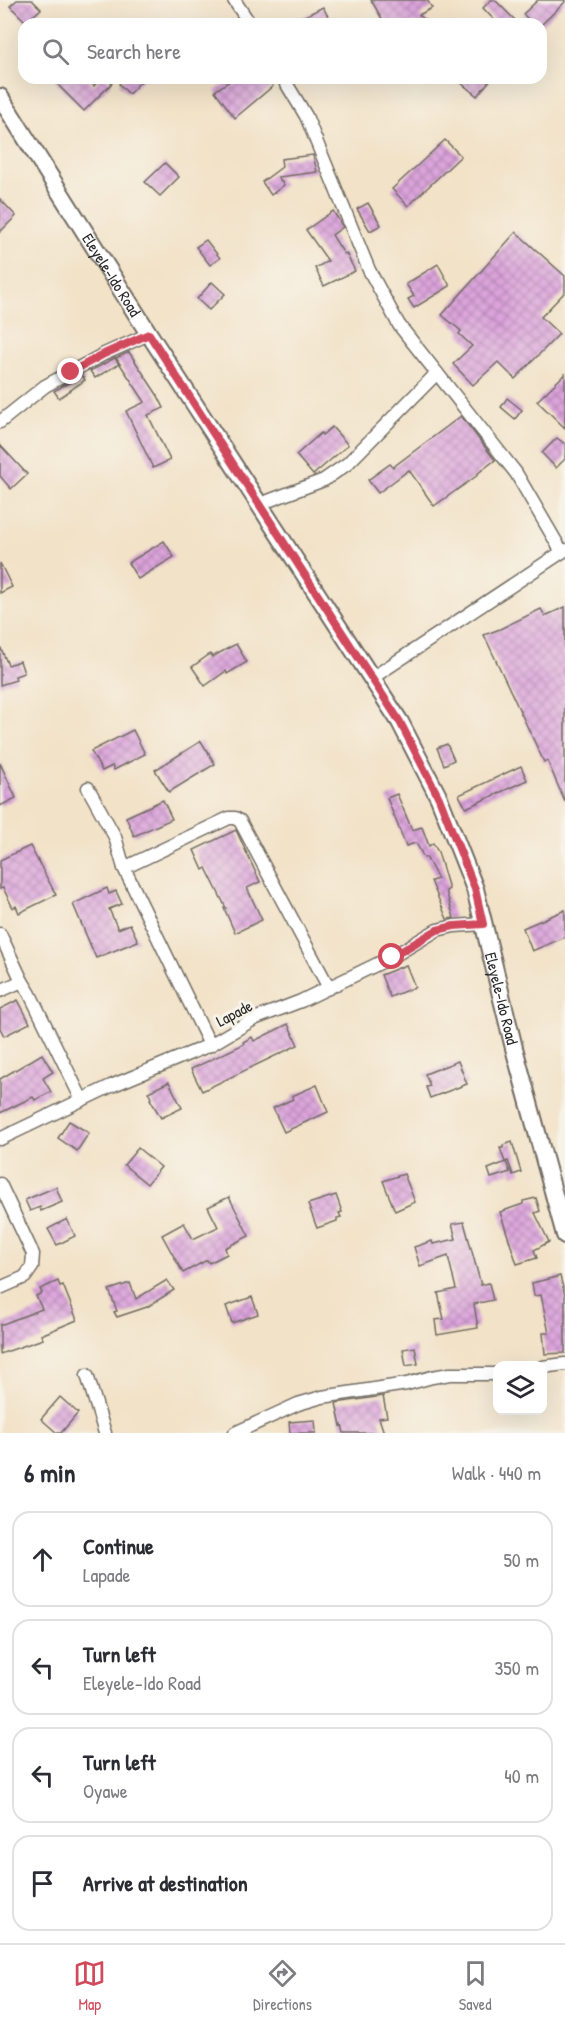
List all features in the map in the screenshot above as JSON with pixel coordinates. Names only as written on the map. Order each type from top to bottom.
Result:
[{"type":"main road","name":"Eleyele-Ido Road","points":[[0,97],[149,334],[400,722],[439,798],[475,889],[514,1048],[565,1235]]},
{"type":"street","points":[[234,0],[246,18]]},
{"type":"street","points":[[287,84],[306,116],[369,270],[399,325],[516,473],[564,551],[372,678]]},
{"type":"street","points":[[0,422],[45,386],[104,354],[149,334]]},
{"type":"street","points":[[260,504],[324,480],[348,464],[437,373]]},
{"type":"street","points":[[88,788],[115,837],[124,868],[210,1045]]},
{"type":"street","points":[[124,868],[230,818],[235,818],[240,821],[328,988]]},
{"type":"street","name":"Lapade","points":[[0,1139],[82,1100],[210,1045],[254,1019],[301,1001],[392,957],[437,930],[483,924]]},
{"type":"street","points":[[0,934],[82,1100]]},
{"type":"street","points":[[0,992],[22,981]]},
{"type":"street","points":[[0,1184],[33,1254],[32,1267],[25,1277],[0,1288]]},
{"type":"street","points":[[547,1366],[565,1364]]},
{"type":"street","points":[[235,1433],[298,1404],[322,1396],[407,1384],[450,1374],[493,1374]]},
{"type":"street","points":[[87,1375],[105,1433]]},
{"type":"building","points":[[17,0],[32,0],[41,9],[31,18],[22,18],[10,6]]},
{"type":"building","points":[[371,0],[427,0],[432,8],[419,15],[423,18],[382,18]]},
{"type":"building","points":[[491,0],[495,0],[513,18],[492,18],[483,8]]},
{"type":"building","points":[[538,0],[565,0],[547,19],[527,18],[523,14]]},
{"type":"building","points":[[323,7],[329,18],[301,18]]},
{"type":"building","points":[[57,84],[92,84],[94,86],[96,84],[111,84],[84,111]]},
{"type":"building","points":[[119,84],[138,84],[129,94]]},
{"type":"building","points":[[225,84],[272,84],[273,86],[235,118],[215,91]]},
{"type":"building","points":[[462,84],[487,84],[477,96]]},
{"type":"building","points":[[445,140],[461,156],[408,206],[392,189]]},
{"type":"building","points":[[313,155],[317,172],[278,177],[284,185],[271,195],[262,182],[282,167],[281,159]]},
{"type":"building","points":[[165,163],[179,177],[160,196],[145,182]]},
{"type":"building","points":[[0,199],[16,216],[0,232]]},
{"type":"building","points":[[368,203],[381,225],[370,231],[357,209]]},
{"type":"building","points":[[333,211],[343,227],[332,235],[344,254],[346,253],[355,271],[324,286],[315,268],[328,261],[306,230]]},
{"type":"building","points":[[516,232],[565,276],[565,292],[541,317],[559,334],[515,379],[498,362],[473,385],[453,364],[472,346],[459,334],[461,331],[442,315]]},
{"type":"building","points":[[206,240],[220,258],[210,265],[196,247]]},
{"type":"building","points":[[438,264],[450,286],[414,308],[408,299],[414,296],[406,284]]},
{"type":"building","points":[[212,282],[225,294],[209,310],[197,299]]},
{"type":"building","points":[[129,352],[164,408],[148,415],[170,460],[153,468],[126,411],[145,402],[116,358]]},
{"type":"building","points":[[115,358],[119,364],[95,378],[90,371]]},
{"type":"building","points":[[565,374],[565,428],[537,401]]},
{"type":"building","points":[[82,375],[85,380],[59,398],[54,391]]},
{"type":"building","points":[[507,398],[522,410],[515,419],[501,407]]},
{"type":"building","points":[[461,416],[495,460],[434,506],[409,470],[378,493],[368,480],[390,464],[393,467]]},
{"type":"building","points":[[332,427],[348,445],[313,475],[296,455],[321,433],[322,435]]},
{"type":"building","points":[[557,438],[565,444],[565,459],[556,468],[542,453]]},
{"type":"building","points":[[0,445],[27,474],[11,489],[0,476]]},
{"type":"building","points":[[164,541],[174,557],[138,579],[128,563]]},
{"type":"building","points":[[0,563],[12,587],[0,593]]},
{"type":"building","points":[[565,607],[565,802],[547,760],[544,762],[484,635],[541,609],[545,616]]},
{"type":"building","points":[[236,644],[247,662],[227,674],[226,671],[205,686],[192,667],[210,654],[212,657]]},
{"type":"building","points":[[0,646],[8,665],[20,661],[24,673],[15,676],[16,680],[0,685]]},
{"type":"building","points":[[133,730],[145,754],[114,770],[112,766],[102,771],[91,751]]},
{"type":"building","points":[[201,741],[215,764],[169,792],[155,770]]},
{"type":"building","points":[[447,744],[454,760],[444,765],[437,748]]},
{"type":"building","points":[[0,763],[16,798],[0,806]]},
{"type":"building","points":[[521,766],[527,780],[466,808],[459,795]]},
{"type":"building","points":[[397,794],[412,830],[422,827],[429,846],[433,843],[438,852],[449,889],[446,891],[454,918],[447,919],[431,881],[438,879],[426,857],[424,858],[416,843],[406,846],[387,798]]},
{"type":"building","points":[[163,800],[172,819],[134,836],[126,817]]},
{"type":"building","points":[[236,830],[260,882],[247,888],[262,920],[235,933],[224,908],[226,908],[206,868],[203,870],[194,850]]},
{"type":"building","points":[[30,846],[56,895],[19,913],[16,906],[13,908],[3,888],[0,889],[0,860]]},
{"type":"building","points":[[107,888],[109,894],[116,891],[122,904],[109,909],[118,929],[130,924],[138,941],[96,958],[73,904]]},
{"type":"building","points":[[565,910],[565,937],[532,951],[523,928]]},
{"type":"building","points":[[406,965],[415,987],[390,997],[381,975]]},
{"type":"building","points":[[18,1000],[30,1023],[4,1036],[0,1028],[0,1009]]},
{"type":"building","points":[[288,1024],[298,1045],[202,1091],[191,1069],[244,1044],[243,1042],[252,1037],[254,1041]]},
{"type":"building","points":[[42,1054],[53,1072],[43,1078],[51,1092],[35,1100],[33,1097],[0,1113],[0,1079]]},
{"type":"building","points":[[458,1061],[467,1084],[430,1098],[426,1087],[430,1086],[425,1074]]},
{"type":"building","points":[[169,1082],[182,1108],[161,1118],[148,1092]]},
{"type":"building","points":[[317,1085],[328,1112],[284,1132],[273,1108],[293,1099],[292,1096]]},
{"type":"building","points":[[69,1121],[89,1133],[77,1151],[58,1138]]},
{"type":"building","points":[[512,1142],[521,1172],[513,1175],[500,1148]]},
{"type":"building","points":[[138,1148],[161,1167],[147,1184],[124,1165]]},
{"type":"building","points":[[506,1162],[510,1172],[491,1178],[488,1169]]},
{"type":"building","points":[[404,1174],[415,1202],[395,1211],[383,1181]]},
{"type":"building","points":[[56,1187],[62,1202],[41,1211],[40,1207],[30,1211],[25,1200]]},
{"type":"building","points":[[336,1195],[342,1212],[339,1213],[341,1217],[337,1218],[337,1221],[317,1228],[308,1204]]},
{"type":"building","points":[[229,1197],[249,1236],[225,1248],[227,1254],[209,1263],[207,1260],[183,1273],[162,1235],[184,1223],[193,1239],[218,1227],[208,1207]]},
{"type":"building","points":[[536,1198],[540,1211],[535,1213],[549,1242],[534,1250],[537,1258],[517,1264],[500,1212],[523,1204],[523,1201]]},
{"type":"building","points":[[67,1219],[75,1236],[57,1245],[48,1229]]},
{"type":"building","points":[[464,1222],[481,1285],[489,1283],[493,1300],[474,1304],[478,1328],[437,1335],[435,1320],[444,1319],[438,1293],[456,1289],[448,1256],[420,1266],[414,1247],[432,1241],[433,1244],[456,1239],[452,1224]]},
{"type":"building","points":[[560,1276],[565,1295],[565,1353],[545,1354],[543,1333],[549,1333],[541,1295],[534,1296],[532,1283]]},
{"type":"building","points":[[167,1280],[174,1290],[147,1307],[117,1317],[109,1290],[130,1283],[136,1299]]},
{"type":"building","points":[[58,1281],[60,1286],[63,1285],[77,1320],[41,1335],[43,1339],[0,1354],[0,1325],[42,1309],[36,1296],[42,1293],[40,1289]]},
{"type":"building","points":[[252,1297],[258,1314],[232,1323],[226,1306]]},
{"type":"building","points":[[415,1347],[418,1364],[406,1366],[403,1349]]},
{"type":"building","points":[[383,1396],[387,1417],[379,1418],[384,1433],[344,1433],[336,1403]]},
{"type":"building","points":[[60,1397],[78,1413],[61,1433],[57,1433],[41,1419]]},
{"type":"building","points":[[315,1420],[316,1433],[290,1433],[289,1422]]},
{"type":"route","points":[[71,372],[149,334],[400,722],[439,798],[475,889],[483,924],[437,930],[392,957]]}]
